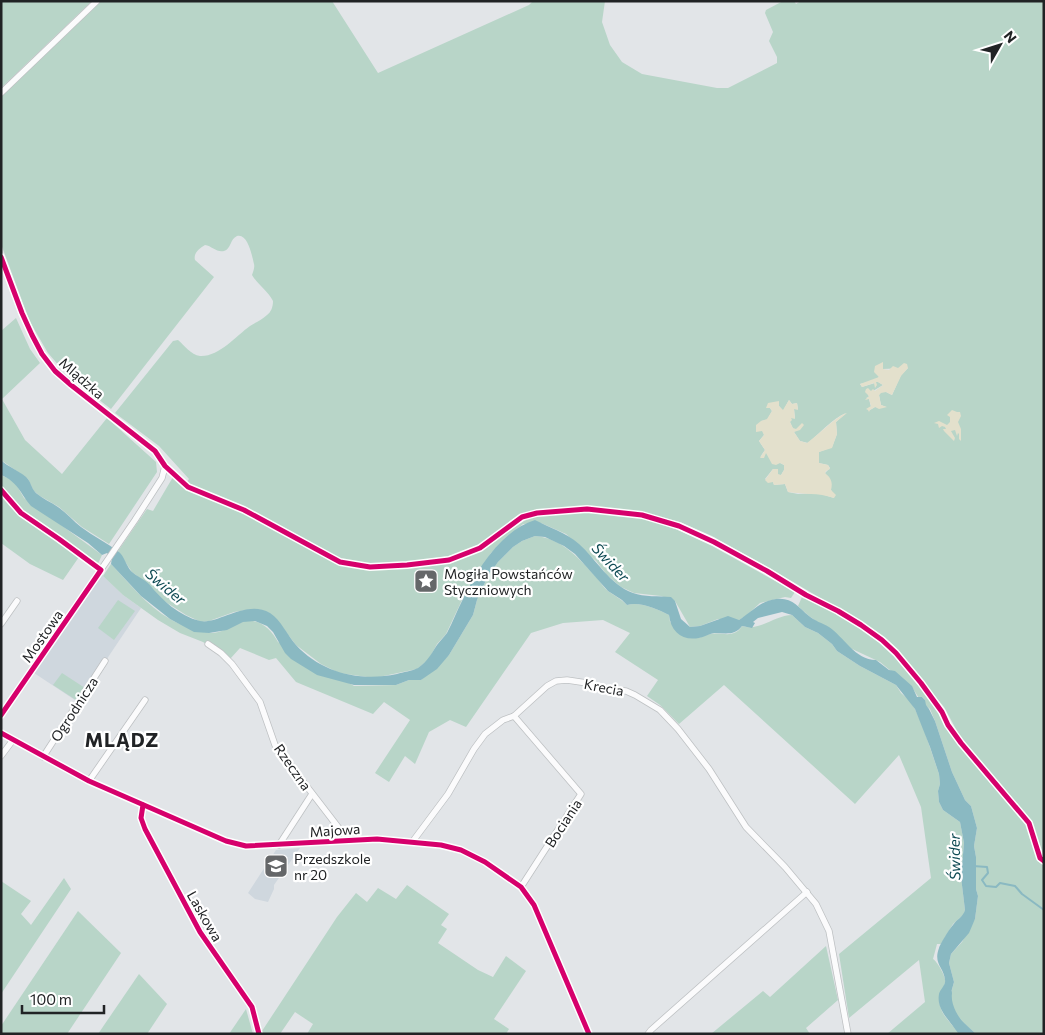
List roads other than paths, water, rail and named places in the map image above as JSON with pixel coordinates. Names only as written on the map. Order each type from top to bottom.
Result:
[{"type":"street","points":[[1,93],[97,1]]},
{"type":"street","name":"Mlądzka","points":[[1,257],[32,336],[42,354],[55,371],[71,386],[155,451],[165,466],[188,487],[244,510],[340,562],[370,566],[407,565],[449,560],[480,548],[522,518],[537,513],[578,510],[642,515],[679,526],[714,542],[861,624],[896,653],[930,694],[960,743],[1028,823],[1040,858],[1044,861]]},
{"type":"street","name":"Mostowa","points":[[1,715],[162,478],[165,466]]},
{"type":"street","points":[[1,624],[16,601]]},
{"type":"street","name":"Rzeczna","points":[[208,644],[232,664],[260,702],[275,744],[348,840]]},
{"type":"street","name":"Ogrodnicza","points":[[43,757],[105,661]]},
{"type":"street","name":"Krecia","points":[[413,841],[448,794],[485,734],[503,720],[514,716],[547,686],[556,681],[566,680],[626,691],[660,710],[683,735],[717,780],[746,827],[807,892],[829,931],[848,1034]]},
{"type":"street","points":[[89,781],[144,700]]},
{"type":"street","name":"Bociania","points":[[514,716],[581,794],[521,888]]},
{"type":"street","name":"Majowa","points":[[1,733],[89,781],[226,841],[246,846],[348,840],[413,841],[461,850],[485,862],[521,888],[534,905],[589,1034]]},
{"type":"street","points":[[1,756],[13,740]]},
{"type":"street","points":[[279,845],[312,794]]},
{"type":"street","name":"Laskowa","points":[[143,805],[141,818],[146,832],[200,932],[252,1007],[259,1034]]},
{"type":"street","points":[[648,1034],[807,892]]},
{"type":"water","points":[[1,460],[26,477],[34,491],[39,495],[61,509],[78,525],[119,552],[131,571],[147,582],[165,601],[178,611],[192,619],[207,621],[242,610],[261,609],[274,616],[306,655],[330,669],[356,676],[383,676],[418,668],[427,660],[447,633],[483,563],[501,542],[523,525],[535,520],[574,540],[610,578],[625,589],[642,595],[671,597],[675,601],[681,619],[690,627],[700,626],[728,616],[739,620],[761,604],[770,600],[782,599],[791,601],[811,618],[829,627],[856,652],[869,659],[876,660],[889,670],[895,671],[912,686],[917,697],[922,697],[925,700],[935,721],[952,772],[965,800],[971,806],[977,828],[974,846],[978,896],[975,919],[969,933],[951,954],[949,963],[954,982],[947,1007],[976,1034],[959,1034],[940,1006],[940,992],[945,982],[937,953],[950,929],[965,910],[961,877],[964,843],[960,822],[943,810],[939,802],[939,774],[915,709],[896,685],[860,666],[837,651],[832,644],[818,633],[805,627],[792,615],[782,612],[758,618],[753,622],[755,623],[752,628],[742,626],[733,633],[714,633],[693,639],[683,637],[675,631],[669,615],[643,605],[627,605],[608,591],[575,554],[564,546],[545,537],[535,536],[513,547],[498,562],[487,578],[477,600],[473,615],[449,655],[437,669],[421,680],[409,680],[396,685],[354,685],[317,675],[291,659],[285,653],[273,632],[267,626],[255,621],[243,622],[227,630],[209,633],[194,632],[170,619],[141,596],[111,564],[112,558],[107,553],[102,555],[88,543],[31,506],[15,484],[1,475]]},
{"type":"waterway","points":[[973,866],[987,867],[988,873],[982,880],[986,886],[996,887],[1000,883],[1015,886],[1022,894],[1044,910]]},
{"type":"waterway","name":"Świder","points":[[947,993],[949,1009],[965,1034]]},
{"type":"place","name":"Mogiła Powstańców Styczniowych","points":[[426,581]]},
{"type":"place","name":"Przedszkole nr 20","points":[[276,866]]},
{"type":"district","name":"MLĄDZ","points":[[122,739]]}]
